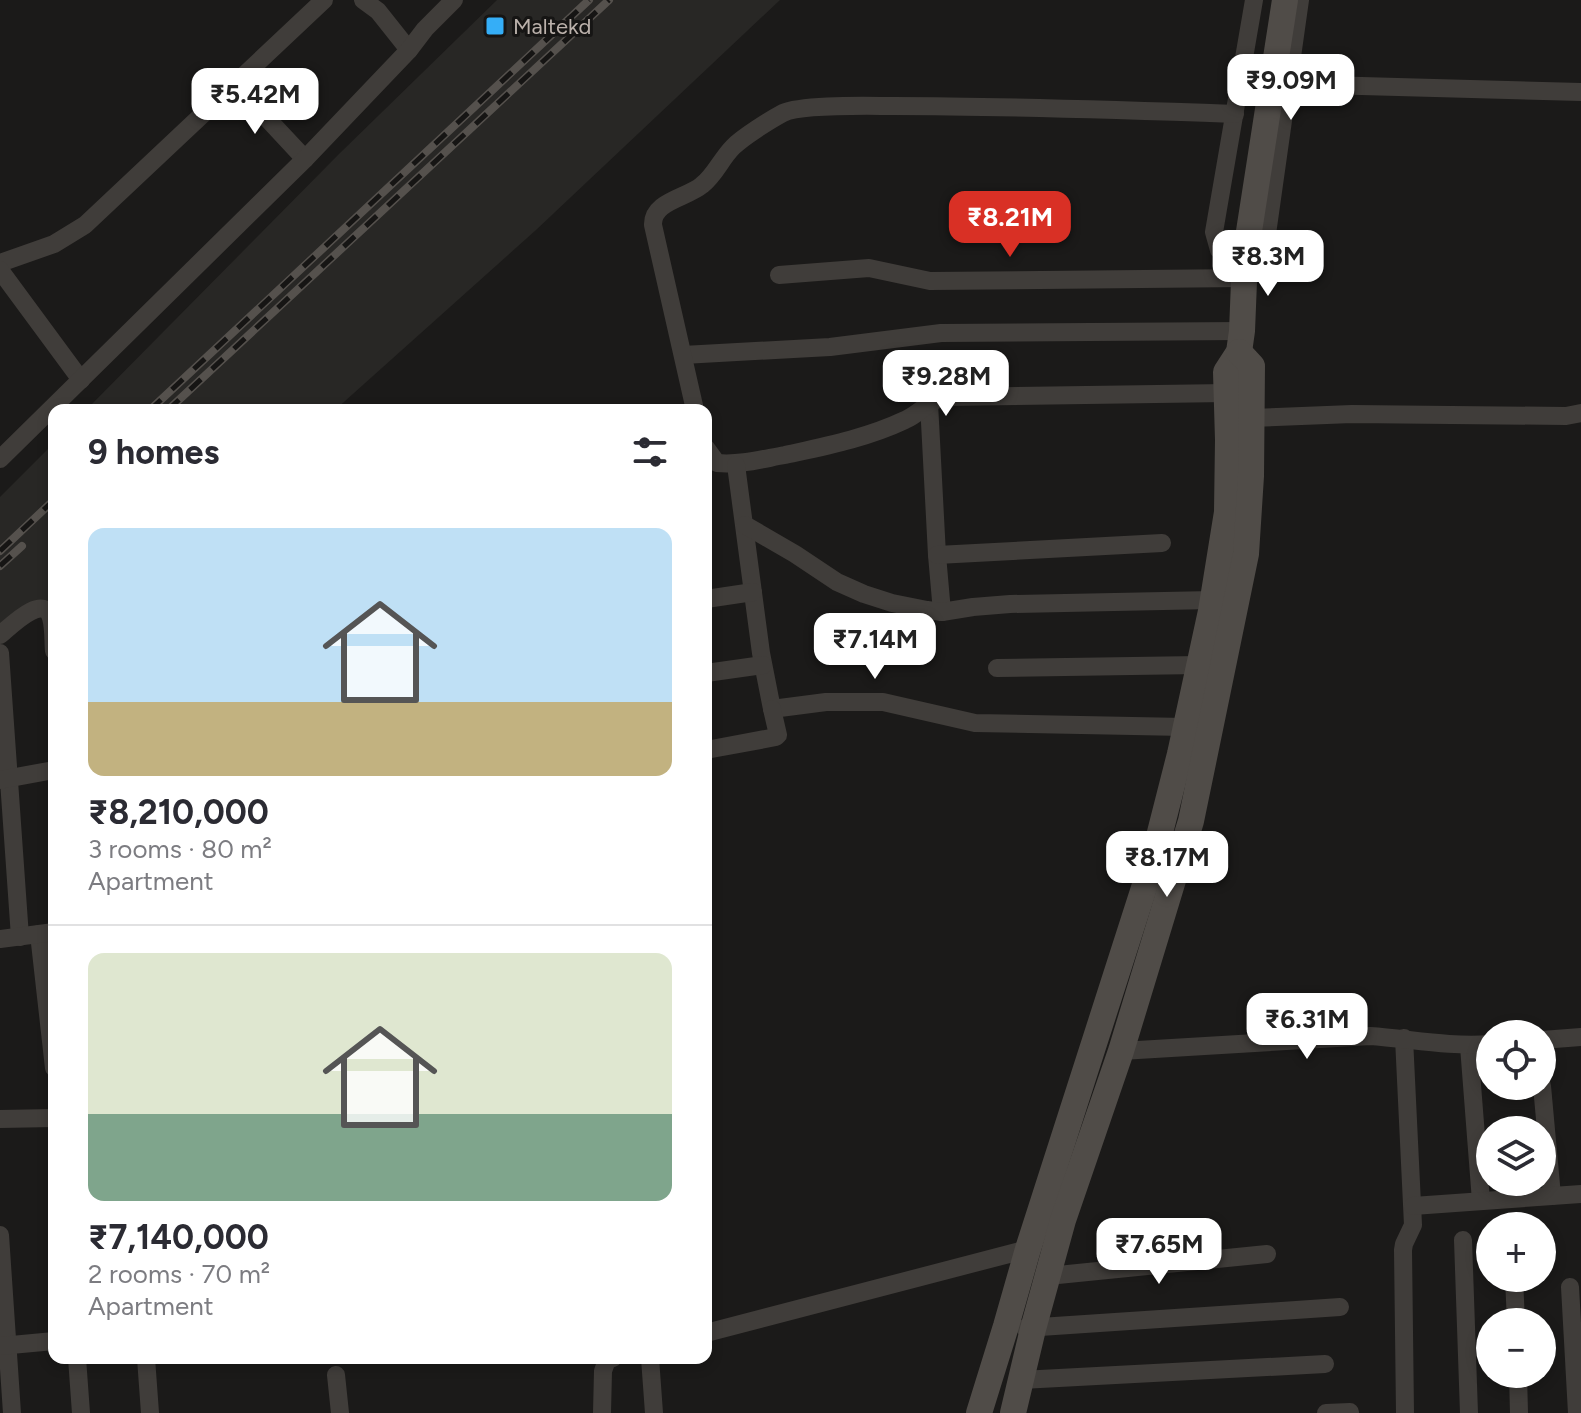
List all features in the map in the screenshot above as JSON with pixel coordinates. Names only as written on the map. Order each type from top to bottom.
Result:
[{"type":"main road","points":[[979,1413],[1028,1249],[1153,860],[1199,665],[1227,512],[1226,372],[1240,341],[1245,257],[1285,0]]},
{"type":"main road","points":[[1013,1413],[1063,1220],[1121,1051],[1191,821],[1246,554],[1251,476],[1252,366],[1240,341]]},
{"type":"street","points":[[0,263],[54,244],[85,225],[324,0]]},
{"type":"street","points":[[363,0],[378,11],[409,50]]},
{"type":"street","points":[[56,404],[305,159],[454,0]]},
{"type":"street","points":[[1245,257],[1225,255],[1219,250],[1214,232],[1254,0]]},
{"type":"street","points":[[779,275],[869,268],[930,281],[1255,255],[1267,234],[1300,0]]},
{"type":"street","points":[[235,84],[305,159]]},
{"type":"street","points":[[1288,84],[1581,92]]},
{"type":"street","points":[[694,404],[653,217],[665,205],[700,187],[733,147],[786,112],[869,106],[989,106],[1235,114]]},
{"type":"street","points":[[0,270],[81,380]]},
{"type":"street","points":[[683,355],[830,347],[941,333],[1240,341]]},
{"type":"street","points":[[712,749],[778,735],[763,665],[745,525],[716,460],[838,444],[910,419],[929,403],[942,397],[1227,393]]},
{"type":"street","points":[[929,403],[942,612]]},
{"type":"street","points":[[0,459],[48,412]]},
{"type":"street","points":[[1251,418],[1352,414],[1566,416],[1581,413]]},
{"type":"street","points":[[745,525],[837,582],[864,594],[892,603],[942,612],[1010,604],[1213,600]]},
{"type":"street","points":[[937,555],[1162,543]]},
{"type":"street","points":[[712,598],[753,592]]},
{"type":"street","points":[[0,635],[29,612],[38,608],[48,611]]},
{"type":"street","points":[[0,653],[5,779],[38,935],[48,1018]]},
{"type":"street","points":[[712,672],[763,665]]},
{"type":"street","points":[[997,668],[1199,665]]},
{"type":"street","points":[[772,709],[826,702],[883,702],[975,723],[1185,727]]},
{"type":"street","points":[[5,779],[48,771]]},
{"type":"street","points":[[0,939],[38,935]]},
{"type":"street","points":[[1121,1051],[1370,1036],[1476,1045]]},
{"type":"street","points":[[1556,1039],[1581,1037]]},
{"type":"street","points":[[1404,1038],[1413,1206],[1413,1225],[1403,1250],[1405,1413]]},
{"type":"street","points":[[1469,1046],[1481,1201]]},
{"type":"street","points":[[0,1119],[48,1118]]},
{"type":"street","points":[[1556,1196],[1581,1194]]},
{"type":"street","points":[[1413,1206],[1552,1196]]},
{"type":"street","points":[[0,1235],[4,1345],[12,1413]]},
{"type":"street","points":[[1463,1240],[1469,1413]]},
{"type":"street","points":[[712,1331],[1028,1249]]},
{"type":"street","points":[[1048,1276],[1267,1254]]},
{"type":"street","points":[[1570,1287],[1577,1413]]},
{"type":"street","points":[[1006,1326],[1033,1329],[1340,1307]]},
{"type":"street","points":[[4,1345],[48,1341]]},
{"type":"street","points":[[77,1364],[81,1413]]},
{"type":"street","points":[[146,1364],[150,1413]]},
{"type":"street","points":[[602,1413],[604,1364]]},
{"type":"street","points":[[650,1364],[654,1413]]},
{"type":"street","points":[[1021,1380],[1325,1364]]},
{"type":"street","points":[[336,1375],[340,1413]]},
{"type":"street","points":[[1518,1388],[1519,1413]]},
{"type":"street","points":[[1326,1413],[1350,1412]]},
{"type":"shaded area","points":[[497,0],[780,0],[536,230],[342,404],[92,404],[339,154]]},
{"type":"shaded area","points":[[48,449],[48,601],[0,627],[0,497]]},
{"type":"railway","points":[[156,404],[589,0]]},
{"type":"railway","points":[[174,404],[609,0]]},
{"type":"railway","points":[[0,551],[48,506]]},
{"type":"railway","points":[[0,566],[22,546]]},
{"type":"place","name":"Maltekd","points":[[495,26]]}]
